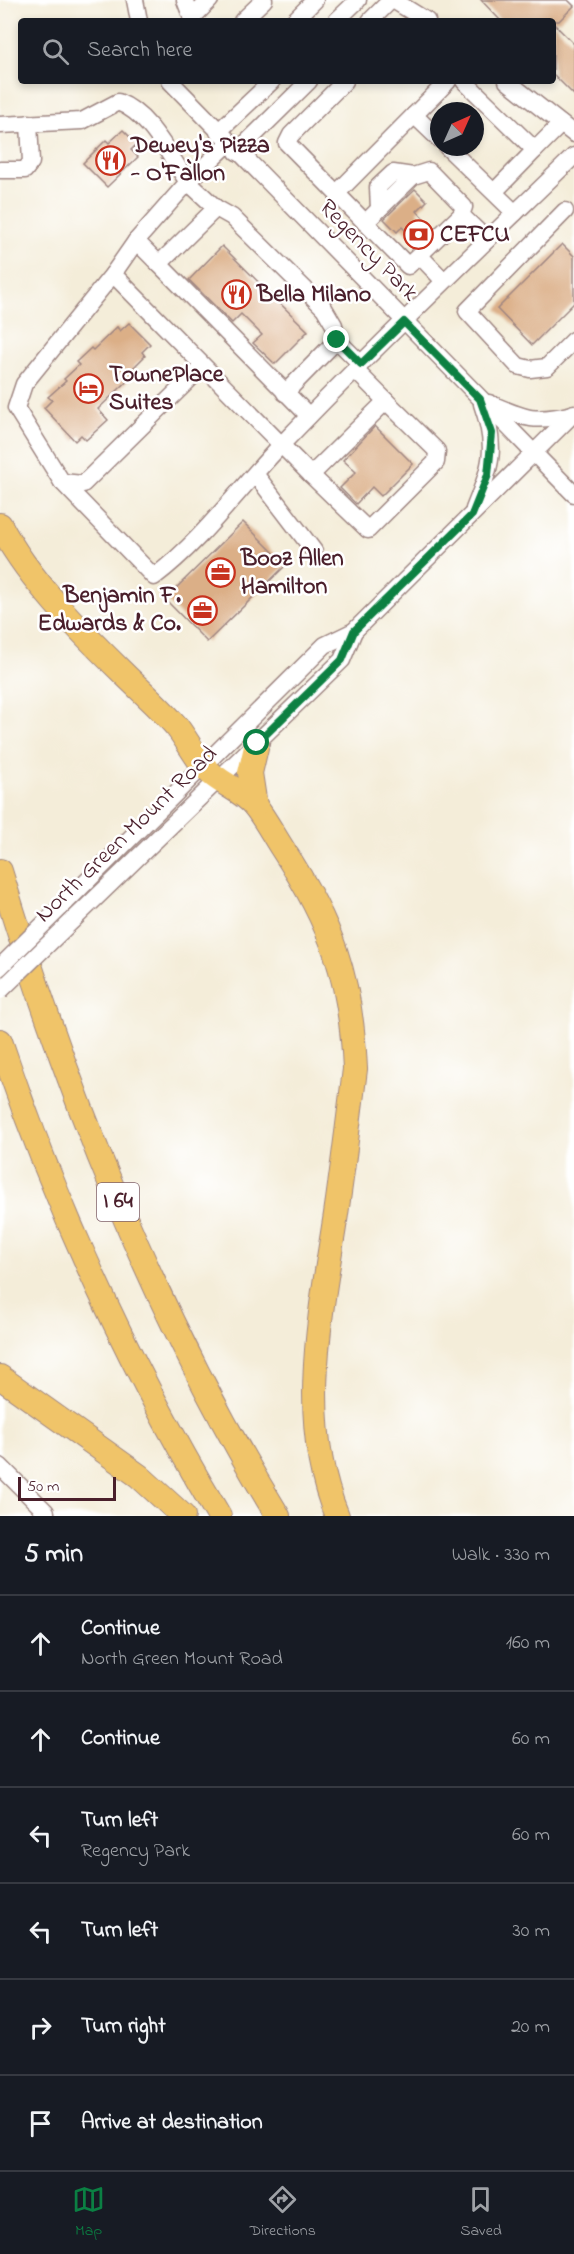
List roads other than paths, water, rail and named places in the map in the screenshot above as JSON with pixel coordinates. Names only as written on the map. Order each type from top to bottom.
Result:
[{"type":"highway","points":[[0,525],[13,547],[83,633],[175,724],[210,773],[242,794],[255,806],[309,888],[332,940],[346,986],[353,1022],[355,1069],[316,1361],[319,1440],[326,1479],[337,1516]]},
{"type":"highway","points":[[255,806],[250,773],[257,743]]},
{"type":"highway","name":"I 64","points":[[0,871],[52,1035],[91,1140],[161,1298],[235,1442],[278,1516]]},
{"type":"highway","name":"I 64","points":[[0,1041],[43,1156],[110,1309],[144,1381],[219,1516]]},
{"type":"highway","points":[[0,1377],[139,1476],[183,1516]]},
{"type":"street","points":[[135,0],[138,18]]},
{"type":"street","points":[[185,0],[191,18]]},
{"type":"street","points":[[194,18],[210,0]]},
{"type":"street","points":[[245,18],[264,0]]},
{"type":"street","points":[[297,18],[315,0]]},
{"type":"street","points":[[339,18],[358,0]]},
{"type":"street","points":[[373,18],[392,0],[416,18]]},
{"type":"street","name":"Regency Park","points":[[173,84],[574,494]]},
{"type":"street","points":[[270,84],[228,142],[135,241],[113,274],[24,384],[16,408],[62,482],[154,577],[184,555],[309,416],[444,281],[574,156]]},
{"type":"street","points":[[228,142],[305,84]]},
{"type":"street","points":[[342,84],[291,135],[286,143],[408,266],[461,215],[464,207],[429,171],[413,176],[393,173],[378,188],[379,209],[366,223]]},
{"type":"street","points":[[337,193],[445,84]]},
{"type":"street","points":[[467,84],[535,150]]},
{"type":"street","points":[[494,192],[535,150],[568,129],[511,84]]},
{"type":"street","points":[[0,124],[82,121],[118,102],[131,107],[149,127],[188,183],[216,208],[232,217],[324,308],[334,325],[337,340],[386,401],[437,451],[436,462],[368,530],[113,274]]},
{"type":"street","points":[[414,115],[430,130]]},
{"type":"street","points":[[0,171],[25,170],[31,162],[29,123]]},
{"type":"street","points":[[456,156],[515,213]]},
{"type":"street","points":[[159,264],[216,208]]},
{"type":"street","points":[[571,211],[467,312],[518,366],[531,369],[546,367],[574,340]]},
{"type":"street","points":[[461,215],[487,240]]},
{"type":"street","points":[[135,241],[309,416]]},
{"type":"street","points":[[420,255],[444,281]]},
{"type":"street","points":[[285,393],[337,340]]},
{"type":"street","points":[[62,482],[83,484],[203,366]]},
{"type":"street","points":[[480,399],[516,415],[542,421],[574,413]]},
{"type":"street","points":[[472,515],[488,475],[492,454],[492,433],[480,399]]},
{"type":"street","points":[[312,475],[386,401]]},
{"type":"street","name":"North Green Mount Road","points":[[0,991],[72,921],[325,645],[354,631],[574,413]]},
{"type":"street","points":[[255,475],[314,551]]},
{"type":"street","name":"North Green Mount Road","points":[[0,967],[60,908],[210,773],[257,743],[342,660],[354,631]]},
{"type":"street","points":[[0,1466],[46,1512],[46,1516]]},
{"type":"place","name":"Dewey's Pizza - O'Fallon","points":[[110,160]]},
{"type":"place","name":"CEFCU","points":[[419,235]]},
{"type":"place","name":"Bella Milano","points":[[236,295]]},
{"type":"place","name":"TownePlace Suites","points":[[88,389]]},
{"type":"place","name":"Booz Allen Hamilton","points":[[220,573]]},
{"type":"place","name":"Benjamin F. Edwards & Co.","points":[[202,610]]}]
